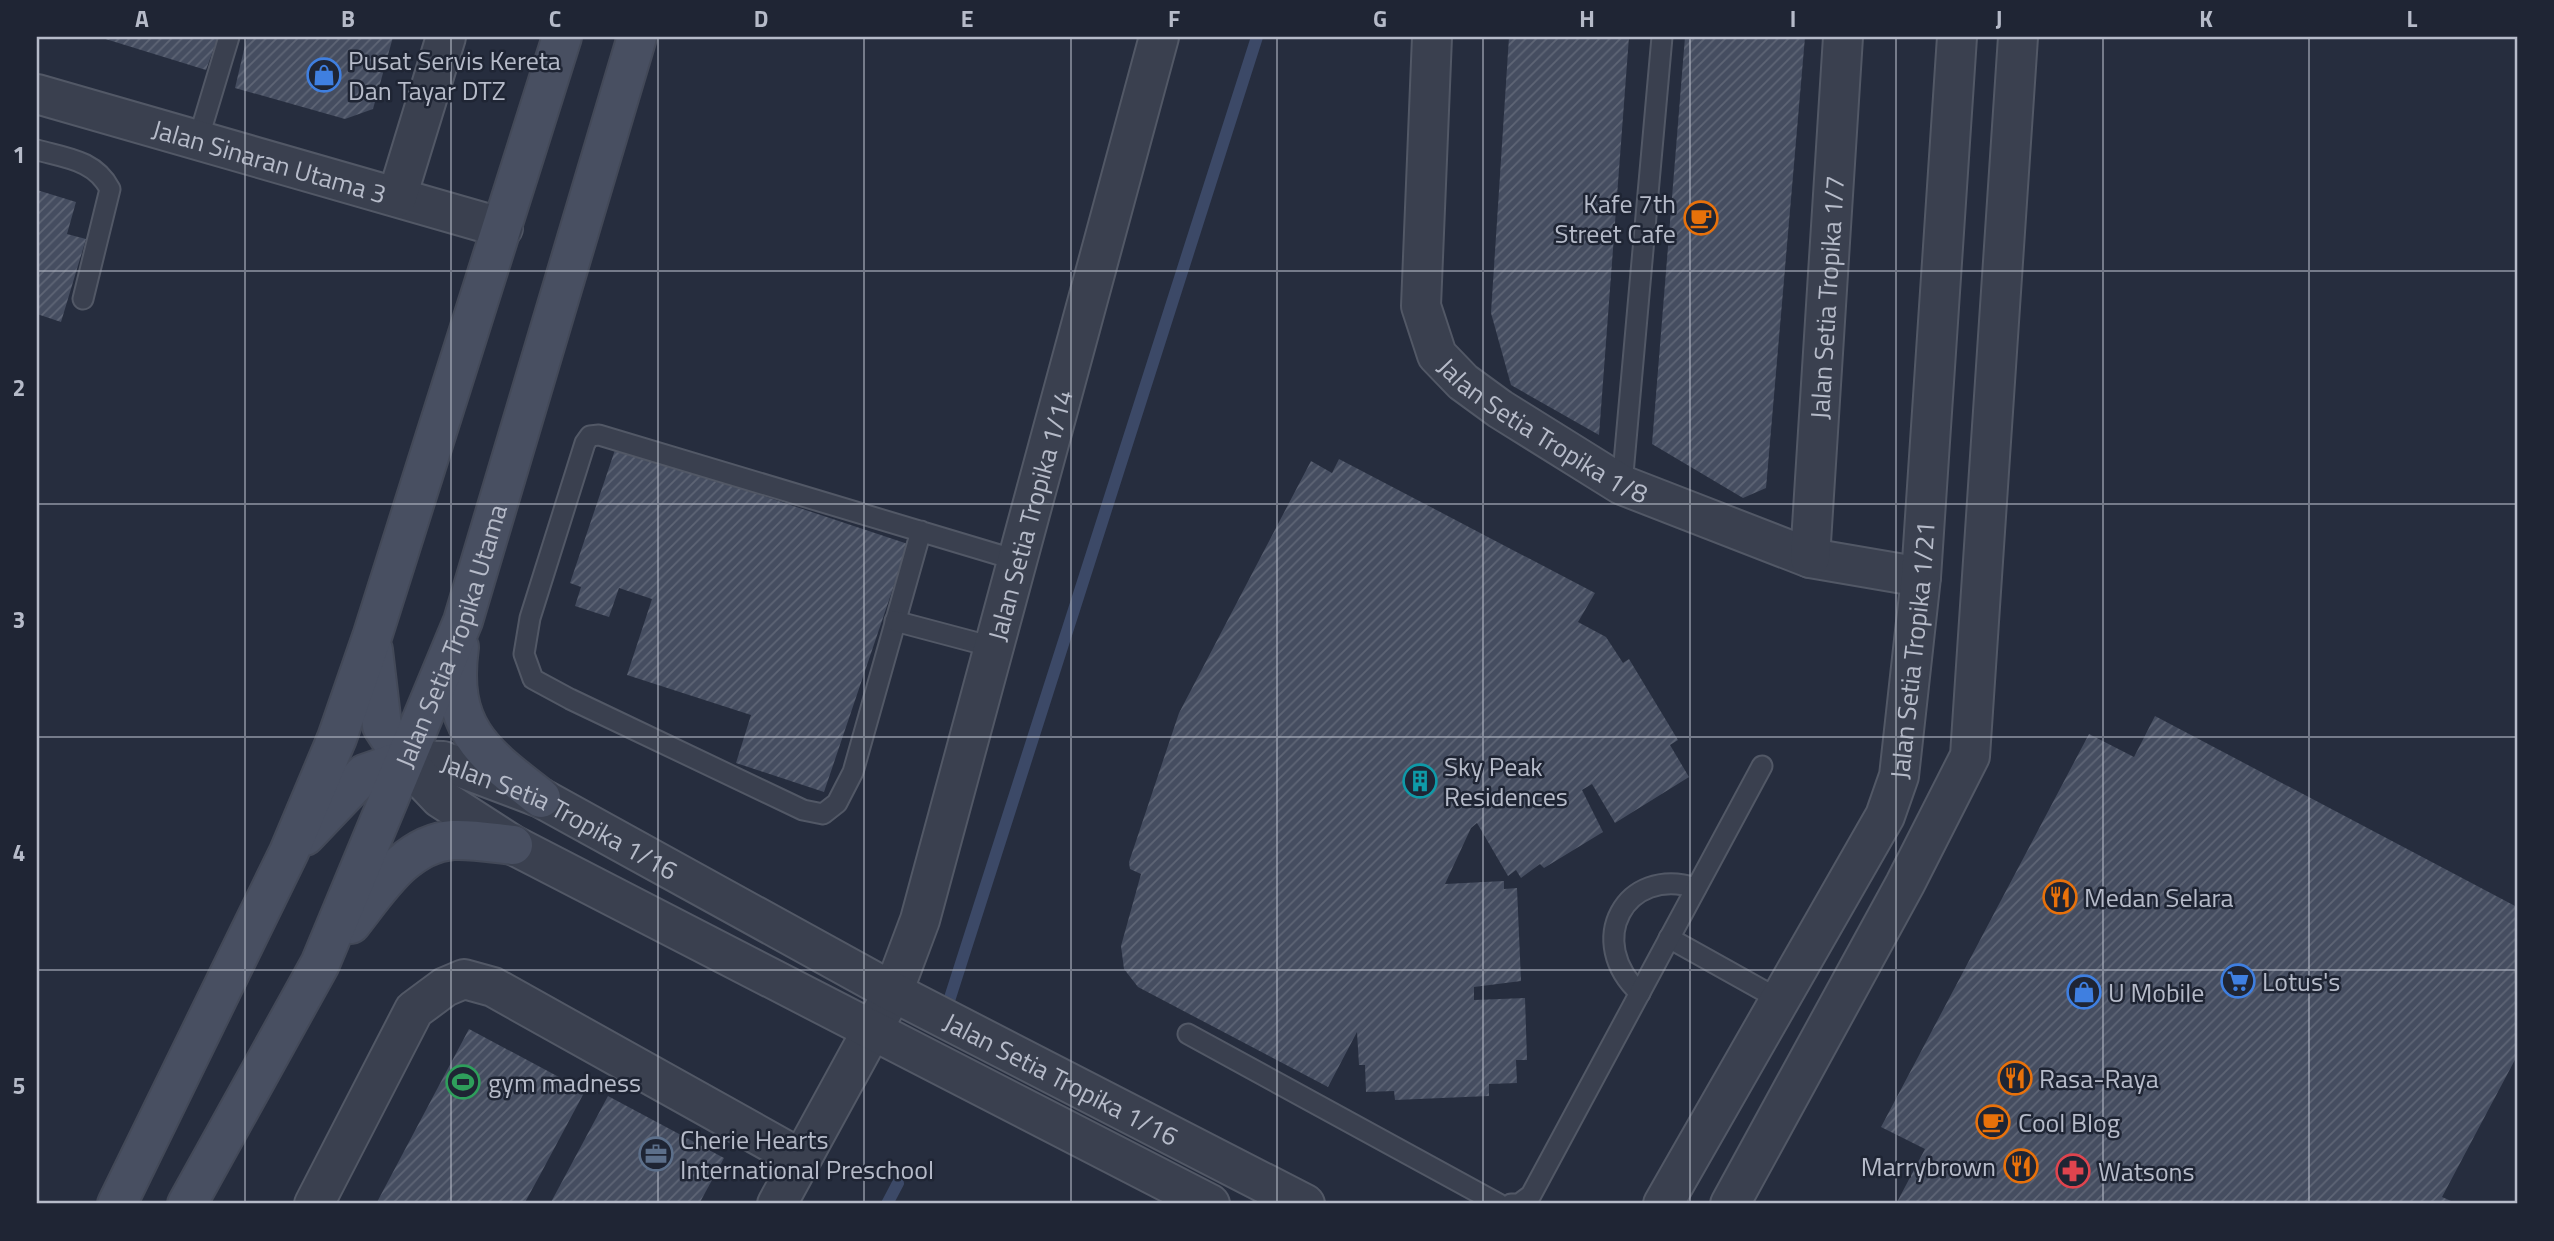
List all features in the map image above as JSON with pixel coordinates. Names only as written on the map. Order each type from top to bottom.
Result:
[{"type":"main road","points":[[117,1204],[289,852],[337,738],[372,637],[562,37]]},
{"type":"main road","name":"Jalan Setia Tropika Utama","points":[[187,1204],[320,964],[463,621],[638,37]]},
{"type":"main road","points":[[463,621],[456,691],[465,724],[487,756],[541,799]]},
{"type":"main road","points":[[289,852],[364,774],[404,760],[382,726],[375,686],[372,637]]},
{"type":"main road","points":[[320,964],[393,871],[419,849],[452,840],[513,845]]},
{"type":"street","points":[[397,197],[446,37]]},
{"type":"street","name":"Jalan Setia Tropika 1/14","points":[[777,1204],[893,992],[920,920],[1159,37]]},
{"type":"street","name":"Jalan Setia Tropika 1/8","points":[[1432,37],[1421,306],[1437,355],[1463,382],[1622,485],[1810,558],[1921,577]]},
{"type":"street","name":"Jalan Setia Tropika 1/7","points":[[1810,558],[1843,37]]},
{"type":"street","name":"Jalan Setia Tropika 1/21","points":[[1663,1204],[1885,816],[1899,776],[1921,577],[1957,37]]},
{"type":"street","points":[[1730,1204],[1905,884],[1970,756],[2018,37]]},
{"type":"street","name":"Jalan Sinaran Utama 3","points":[[37,94],[503,228]]},
{"type":"street","name":"Jalan Setia Tropika 1/16","points":[[404,760],[443,761],[541,799],[893,992],[1305,1204]]},
{"type":"street","name":"Jalan Setia Tropika 1/16","points":[[404,760],[440,798],[513,845],[1210,1204]]},
{"type":"street","points":[[314,1204],[414,1010],[445,987],[464,979],[492,988],[801,1159]]},
{"type":"lane","points":[[198,140],[229,37]]},
{"type":"lane","points":[[1622,485],[1662,37]]},
{"type":"lane","points":[[37,150],[89,164],[103,175],[110,188],[83,299]]},
{"type":"lane","points":[[921,531],[846,790],[823,814],[803,810],[533,679],[524,654],[530,618],[585,443],[590,436],[599,435],[921,531],[1016,561]]},
{"type":"lane","points":[[895,621],[993,647]]},
{"type":"lane","points":[[1511,1204],[1519,1204],[1531,1195],[1762,766]]},
{"type":"lane","points":[[1640,993],[1626,980],[1616,964],[1612,946],[1614,927],[1622,909],[1635,896],[1651,887],[1670,883],[1696,888]]},
{"type":"lane","points":[[1669,938],[1780,1000]]},
{"type":"lane","points":[[1188,1034],[1499,1204]]},
{"type":"building","points":[[99,37],[218,37],[206,70]]},
{"type":"building","points":[[247,37],[393,37],[373,109],[345,119],[235,88]]},
{"type":"building","points":[[1509,37],[1629,37],[1599,435],[1511,385],[1491,313]]},
{"type":"building","points":[[1685,37],[1805,37],[1766,488],[1743,498],[1652,444]]},
{"type":"building","points":[[37,190],[76,202],[67,234],[86,239],[61,322],[37,314]]},
{"type":"building","points":[[616,447],[908,544],[824,792],[736,763],[751,715],[627,675],[652,599],[619,588],[609,617],[575,606],[581,587],[570,583]]},
{"type":"building","name":"Sky Peak Residences","points":[[1339,459],[1595,593],[1578,622],[1606,637],[1623,663],[1629,659],[1678,740],[1670,745],[1689,777],[1615,823],[1592,784],[1582,790],[1603,832],[1544,868],[1540,864],[1521,878],[1516,870],[1508,876],[1477,823],[1471,828],[1445,884],[1504,881],[1504,889],[1517,888],[1521,981],[1474,987],[1474,1000],[1525,998],[1527,1060],[1516,1060],[1517,1083],[1489,1084],[1489,1096],[1395,1100],[1394,1091],[1366,1092],[1365,1065],[1359,1065],[1357,1032],[1328,1087],[1138,987],[1124,969],[1121,946],[1141,874],[1130,869],[1129,862],[1179,713],[1311,461],[1332,473]]},
{"type":"building","name":"Lotus's","points":[[2155,716],[2517,907],[2517,1056],[2442,1197],[2458,1204],[1896,1204],[1925,1149],[1881,1127],[2089,734],[2134,757]]},
{"type":"building","points":[[469,1029],[585,1091],[524,1204],[376,1204]]},
{"type":"building","points":[[608,1096],[724,1158],[699,1204],[550,1204]]},
{"type":"waterway","points":[[948,1004],[1257,37]]},
{"type":"waterway","points":[[887,1204],[898,1183]]},
{"type":"place","name":"Pusat Servis Kereta Dan Tayar DTZ","points":[[324,75]]},
{"type":"place","name":"Kafe 7th Street Cafe","points":[[1701,218]]},
{"type":"place","name":"Sky Peak Residences","points":[[1420,781]]},
{"type":"place","name":"Medan Selara","points":[[2060,897]]},
{"type":"place","name":"Lotus's","points":[[2238,981]]},
{"type":"place","name":"U Mobile","points":[[2084,992]]},
{"type":"place","name":"Rasa-Raya","points":[[2015,1078]]},
{"type":"place","name":"gym madness","points":[[463,1082]]},
{"type":"place","name":"Cool Blog","points":[[1993,1122]]},
{"type":"place","name":"Cherie Hearts International Preschool","points":[[656,1154]]},
{"type":"place","name":"Marrybrown","points":[[2021,1166]]},
{"type":"place","name":"Watsons","points":[[2073,1171]]}]
